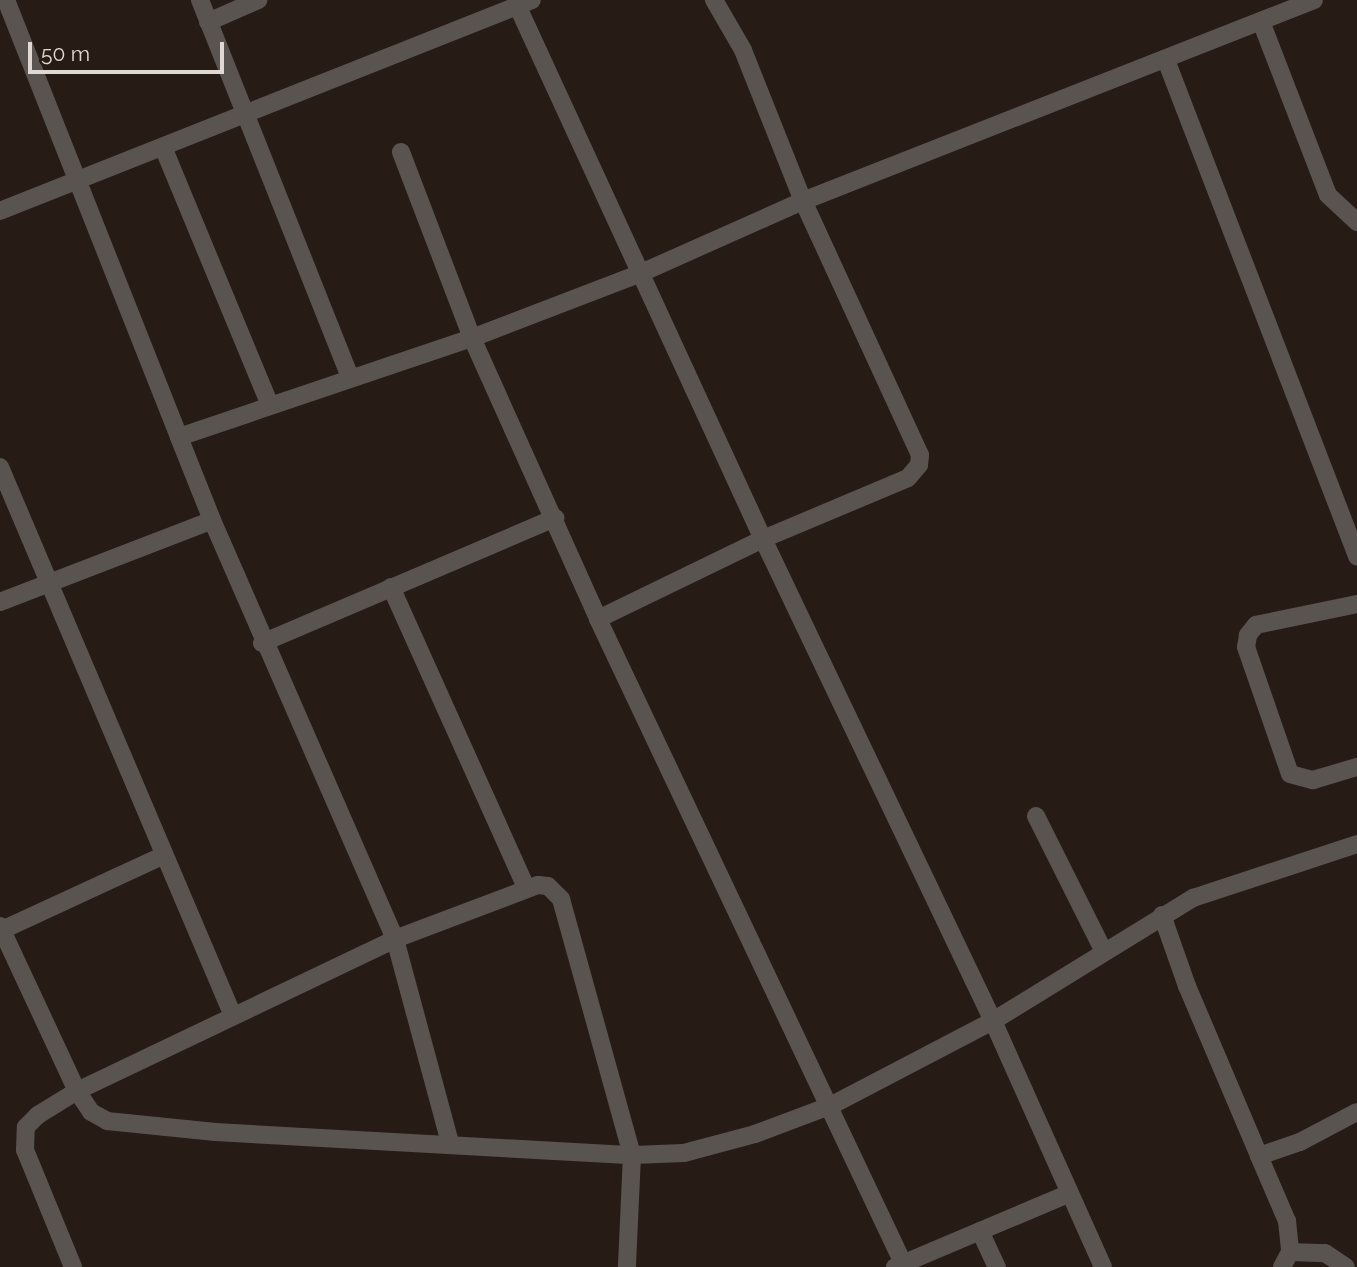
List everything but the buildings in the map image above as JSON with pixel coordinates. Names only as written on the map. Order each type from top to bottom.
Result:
[{"type":"street","points":[[6,0],[262,642],[395,939],[450,1143]]},
{"type":"street","points":[[200,0],[350,376]]},
{"type":"street","points":[[208,22],[258,0]]},
{"type":"street","points":[[598,619],[763,538],[908,478],[915,472],[920,455],[803,201],[743,50],[714,0]]},
{"type":"street","points":[[179,437],[350,376],[472,338],[641,273],[803,201],[1262,24],[1314,0]]},
{"type":"street","points":[[0,211],[525,3],[641,273],[763,538],[993,1021],[1068,1194],[1103,1267]]},
{"type":"street","points":[[1262,24],[1328,195],[1357,222]]},
{"type":"street","points":[[1166,60],[1357,556]]},
{"type":"street","points":[[163,147],[270,405]]},
{"type":"street","points":[[401,152],[472,338],[598,619],[832,1105],[899,1265],[1068,1194]]},
{"type":"street","points":[[0,467],[162,856],[233,1016]]},
{"type":"street","points":[[262,642],[555,519]]},
{"type":"street","points":[[0,602],[212,520]]},
{"type":"street","points":[[391,587],[526,888]]},
{"type":"street","points":[[1357,604],[1256,625],[1248,635],[1246,647],[1290,774],[1313,780],[1357,767]]},
{"type":"street","points":[[1036,816],[1104,952]]},
{"type":"street","points":[[162,856],[1,929],[77,1091],[91,1112],[125,1125],[632,1155],[684,1153],[755,1134],[832,1105],[993,1021],[1162,915],[1248,876],[1357,844]]},
{"type":"street","points":[[73,1267],[22,1138],[38,1115],[77,1091],[395,939],[526,888],[548,886],[561,899],[632,1155],[627,1267]]},
{"type":"street","points":[[1162,915],[1187,986],[1287,1222],[1286,1260],[1325,1253],[1346,1267]]},
{"type":"street","points":[[1259,1156],[1300,1142],[1357,1112]]},
{"type":"street","points":[[980,1231],[997,1267]]}]
